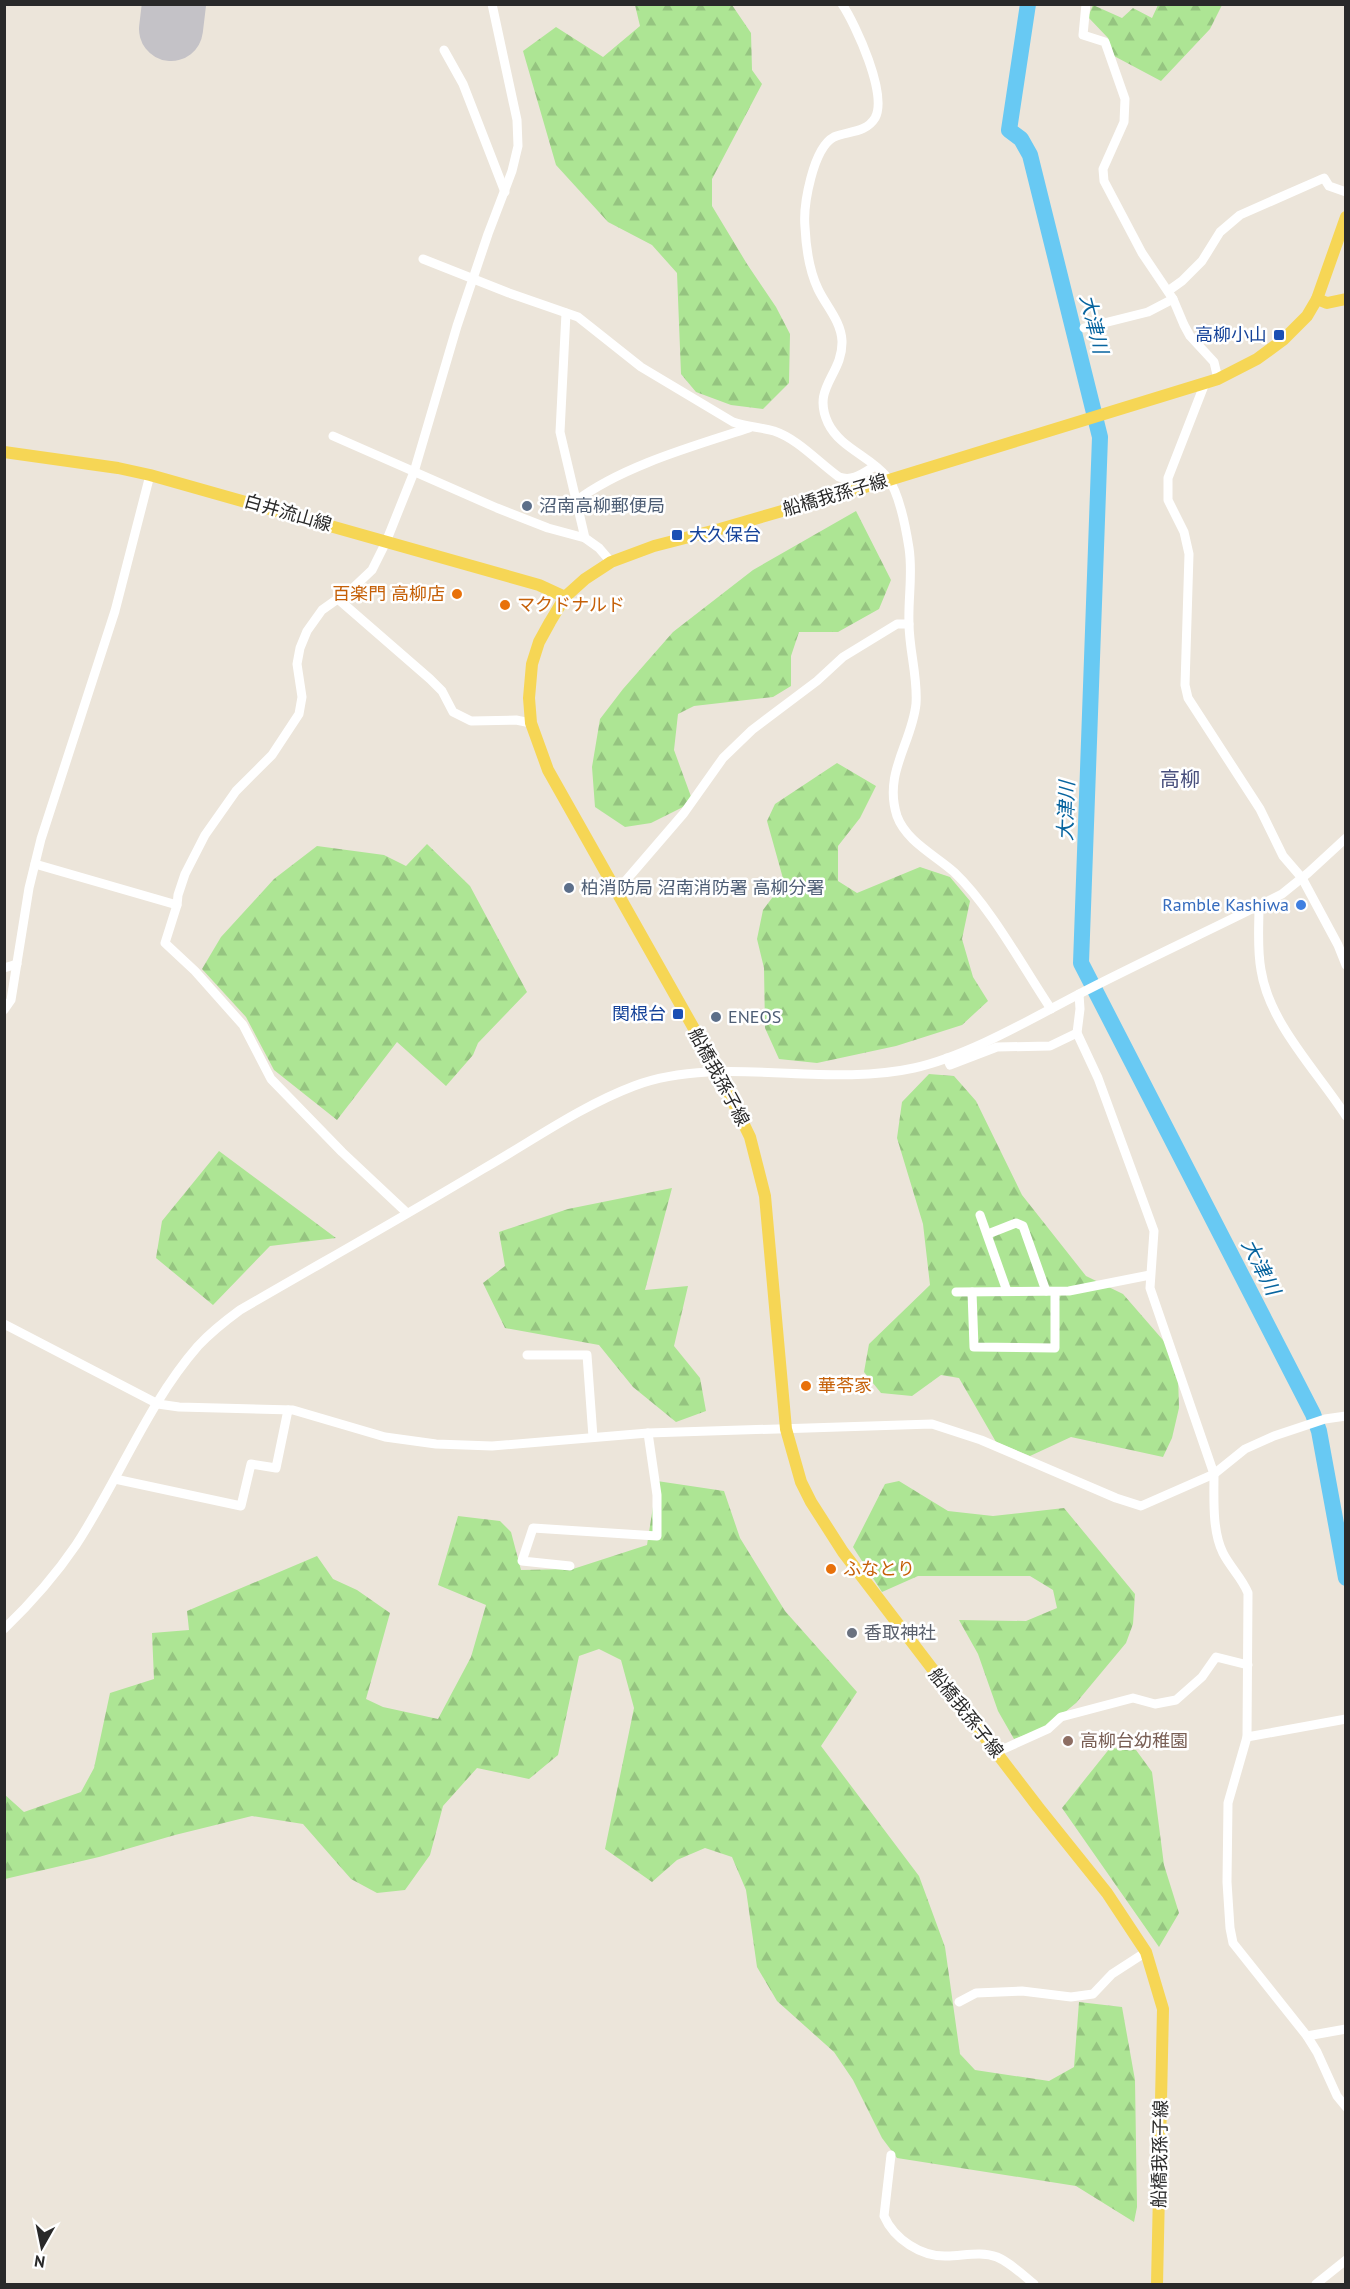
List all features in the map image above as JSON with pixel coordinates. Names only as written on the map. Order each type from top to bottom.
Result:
[{"type":"main road","name":"船橋我孫子線","points":[[1157,2284],[1163,2009],[1146,1952],[1107,1893],[1038,1807],[827,1529],[801,1482],[786,1429],[765,1196],[750,1137],[719,1073],[548,770],[531,723],[529,698],[532,664],[539,642],[565,597],[585,579],[611,562],[654,546],[889,480],[1205,384],[1257,359],[1283,340],[1307,316],[1317,299],[1346,217]]},
{"type":"main road","points":[[1317,299],[1327,303],[1346,299]]},
{"type":"main road","name":"白井流山線","points":[[4,452],[118,468],[150,475],[539,585],[565,597]]},
{"type":"street","points":[[407,1213],[342,1152],[271,1079],[243,1025],[195,971],[165,944],[186,874],[219,814],[236,790],[272,755],[299,714],[302,697],[297,664],[307,630],[322,610],[339,599],[372,570],[386,542],[414,472],[430,412],[472,278],[513,171],[519,135],[492,4]]},
{"type":"street","points":[[842,4],[858,32],[872,73],[878,110],[869,125],[860,130],[837,136],[829,140],[823,148],[808,187],[804,226],[812,273],[818,290],[836,319],[842,342],[836,368],[824,388],[821,402],[823,411],[833,433],[840,441],[875,466],[889,480],[901,512],[909,550],[912,575],[909,624],[916,701],[914,714],[898,760],[894,781],[894,802],[897,816],[909,836],[955,873],[985,909],[1051,1009]]},
{"type":"street","points":[[1086,4],[1083,35],[1105,42],[1125,99],[1124,122],[1103,170],[1104,181],[1142,253],[1170,295],[1190,336],[1214,362],[1218,379]]},
{"type":"street","points":[[444,50],[463,84],[505,192]]},
{"type":"street","points":[[1084,328],[1148,312],[1170,295],[1202,261],[1220,232],[1240,215],[1324,177],[1329,186],[1346,192]]},
{"type":"street","points":[[423,259],[578,317],[641,367],[733,422],[749,428],[773,431],[789,438],[839,477],[846,479],[857,477],[875,466]]},
{"type":"street","points":[[566,313],[560,432],[585,538]]},
{"type":"street","points":[[1205,384],[1171,466],[1167,489],[1168,500],[1188,541],[1185,685],[1194,709],[1260,809],[1287,861],[1302,878],[1338,945],[1346,965]]},
{"type":"street","points":[[576,501],[588,492],[677,452],[749,428]]},
{"type":"street","points":[[333,436],[548,528],[585,538],[611,562]]},
{"type":"street","points":[[4,1010],[11,1000],[35,864],[60,776],[115,611],[150,475]]},
{"type":"street","points":[[339,599],[430,679],[442,691],[453,712],[471,721],[516,720],[531,723]]},
{"type":"street","points":[[616,892],[684,813],[723,758],[752,730],[817,681],[843,657],[897,624],[909,624]]},
{"type":"street","points":[[4,1629],[29,1606],[76,1544],[178,1372],[199,1345],[240,1310],[575,1115],[634,1086],[653,1080],[697,1074],[849,1075],[882,1073],[947,1058],[1282,894],[1346,838]]},
{"type":"street","points":[[35,864],[177,905]]},
{"type":"street","points":[[1259,905],[1260,962],[1269,999],[1307,1062],[1346,1116]]},
{"type":"street","points":[[4,968],[17,964]]},
{"type":"street","points":[[1081,993],[1077,1033],[1098,1078],[1154,1231],[1150,1288],[1214,1474],[1215,1506],[1222,1550],[1245,1584],[1248,1593],[1247,1737],[1228,1803],[1227,1882],[1233,1943],[1307,2036],[1337,2096],[1346,2107]]},
{"type":"street","points":[[947,1058],[950,1065],[997,1047],[1050,1046],[1077,1033]]},
{"type":"street","points":[[980,1215],[1007,1291]]},
{"type":"street","points":[[972,1292],[974,1347],[1055,1348],[1050,1291],[1023,1226],[1016,1223],[988,1234]]},
{"type":"street","points":[[956,1292],[1050,1291],[1150,1275]]},
{"type":"street","points":[[4,1324],[158,1404],[179,1407],[288,1410],[322,1417],[386,1437],[436,1444],[524,1444],[648,1432],[932,1424],[981,1440],[1106,1494],[1141,1506],[1214,1474],[1245,1449],[1274,1436],[1325,1419],[1346,1416]]},
{"type":"street","points":[[527,1355],[587,1355],[593,1437]]},
{"type":"street","points":[[115,1479],[241,1506],[251,1464],[276,1468],[288,1410]]},
{"type":"street","points":[[570,1566],[522,1561],[533,1528],[657,1536],[657,1494],[648,1432]]},
{"type":"street","points":[[997,1752],[1048,1729],[1061,1717],[1133,1698],[1155,1704],[1176,1700],[1202,1677],[1216,1656],[1248,1665]]},
{"type":"street","points":[[1247,1737],[1346,1719]]},
{"type":"street","points":[[959,2002],[976,1993],[1022,1991],[1071,1997],[1093,1994],[1112,1974],[1146,1952]]},
{"type":"street","points":[[1307,2036],[1346,2029]]},
{"type":"street","points":[[891,2155],[884,2216],[888,2225],[900,2239],[932,2255],[970,2253],[996,2257],[1034,2284]]},
{"type":"street","points":[[1316,2284],[1346,2260]]},
{"type":"green space","points":[[635,5],[732,5],[751,33],[752,70],[762,84],[712,179],[712,206],[776,307],[790,334],[789,383],[763,409],[731,405],[696,392],[681,374],[677,273],[652,245],[608,222],[556,165],[523,51],[556,27],[603,57],[640,26]]},
{"type":"green space","points":[[1093,5],[1122,18],[1133,8],[1152,18],[1158,5],[1222,5],[1210,29],[1161,81],[1114,56],[1108,38],[1088,17]]},
{"type":"green space","points":[[856,511],[891,580],[879,609],[838,632],[799,632],[791,656],[791,686],[773,697],[694,706],[678,714],[674,750],[693,802],[651,823],[625,827],[595,807],[592,767],[600,719],[673,632],[753,570]]},
{"type":"green space","points":[[837,763],[876,786],[860,818],[838,846],[838,881],[857,893],[920,867],[950,877],[970,901],[962,939],[973,977],[988,1001],[962,1025],[896,1046],[817,1063],[779,1059],[765,1028],[764,968],[757,939],[763,910],[784,882],[767,821],[775,804]]},
{"type":"green space","points":[[427,844],[470,886],[527,992],[478,1043],[473,1055],[446,1086],[397,1042],[337,1120],[274,1070],[246,1017],[202,969],[221,937],[274,879],[317,846],[384,855],[406,866]]},
{"type":"green space","points":[[929,1074],[954,1076],[976,1101],[1022,1195],[1086,1276],[1123,1294],[1169,1347],[1178,1376],[1179,1408],[1172,1438],[1163,1457],[1071,1437],[1030,1456],[996,1442],[959,1378],[941,1375],[912,1396],[881,1393],[864,1372],[869,1344],[930,1285],[923,1224],[897,1138],[902,1102]]},
{"type":"green space","points":[[219,1151],[336,1238],[270,1246],[213,1305],[156,1258],[162,1221]]},
{"type":"green space","points":[[672,1188],[645,1290],[688,1286],[674,1346],[700,1378],[706,1411],[676,1422],[633,1387],[599,1345],[505,1328],[483,1283],[505,1266],[499,1232],[568,1209]]},
{"type":"green space","points":[[657,1481],[724,1491],[740,1538],[785,1611],[857,1692],[821,1746],[919,1876],[945,1947],[960,2054],[975,2070],[1049,2081],[1074,2067],[1079,2002],[1122,2007],[1135,2080],[1137,2207],[1134,2222],[1076,2186],[897,2158],[882,2138],[853,2080],[834,2052],[777,2001],[757,1967],[746,1890],[732,1857],[705,1848],[677,1860],[652,1882],[605,1849],[634,1708],[621,1660],[599,1649],[579,1656],[558,1755],[529,1779],[477,1768],[443,1806],[430,1855],[405,1890],[377,1893],[351,1879],[303,1824],[252,1816],[99,1857],[5,1879],[4,1794],[24,1812],[81,1792],[94,1768],[110,1693],[154,1679],[152,1633],[189,1630],[187,1611],[317,1556],[333,1579],[357,1590],[390,1613],[366,1699],[383,1707],[438,1719],[471,1657],[486,1605],[438,1585],[458,1516],[500,1521],[511,1532],[521,1570],[573,1569],[647,1545]]},
{"type":"green space","points":[[899,1481],[948,1511],[993,1516],[1064,1508],[1135,1594],[1133,1624],[1126,1643],[1076,1703],[1047,1727],[1014,1739],[998,1711],[978,1654],[959,1620],[1026,1621],[1057,1608],[1053,1590],[1030,1576],[918,1576],[882,1592],[853,1547],[885,1484]]},
{"type":"green space","points":[[1110,1748],[1136,1750],[1152,1772],[1164,1865],[1179,1913],[1159,1947],[1062,1808]]},
{"type":"waterway","name":"大津川","points":[[1028,4],[1009,130],[1021,139],[1030,155],[1100,437],[1081,963],[1313,1414],[1319,1431],[1346,1578]]},
{"type":"runway","points":[[171,29],[174,4]]},
{"type":"place","name":"高柳小山","points":[[1279,335]]},
{"type":"place","name":"沼南高柳郵便局","points":[[527,506]]},
{"type":"place","name":"大久保台","points":[[677,535]]},
{"type":"place","name":"百楽門 高柳店","points":[[457,594]]},
{"type":"place","name":"マクドナルド","points":[[505,605]]},
{"type":"place","name":"柏消防局 沼南消防署 高柳分署","points":[[569,888]]},
{"type":"place","name":"Ramble Kashiwa","points":[[1301,905]]},
{"type":"place","name":"関根台","points":[[678,1014]]},
{"type":"place","name":"ENEOS","points":[[716,1017]]},
{"type":"place","name":"華苓家","points":[[806,1386]]},
{"type":"place","name":"ふなとり","points":[[831,1569]]},
{"type":"place","name":"香取神社","points":[[852,1633]]},
{"type":"place","name":"高柳台幼稚園","points":[[1068,1741]]},
{"type":"district","name":"高柳","points":[[1180,779]]}]
